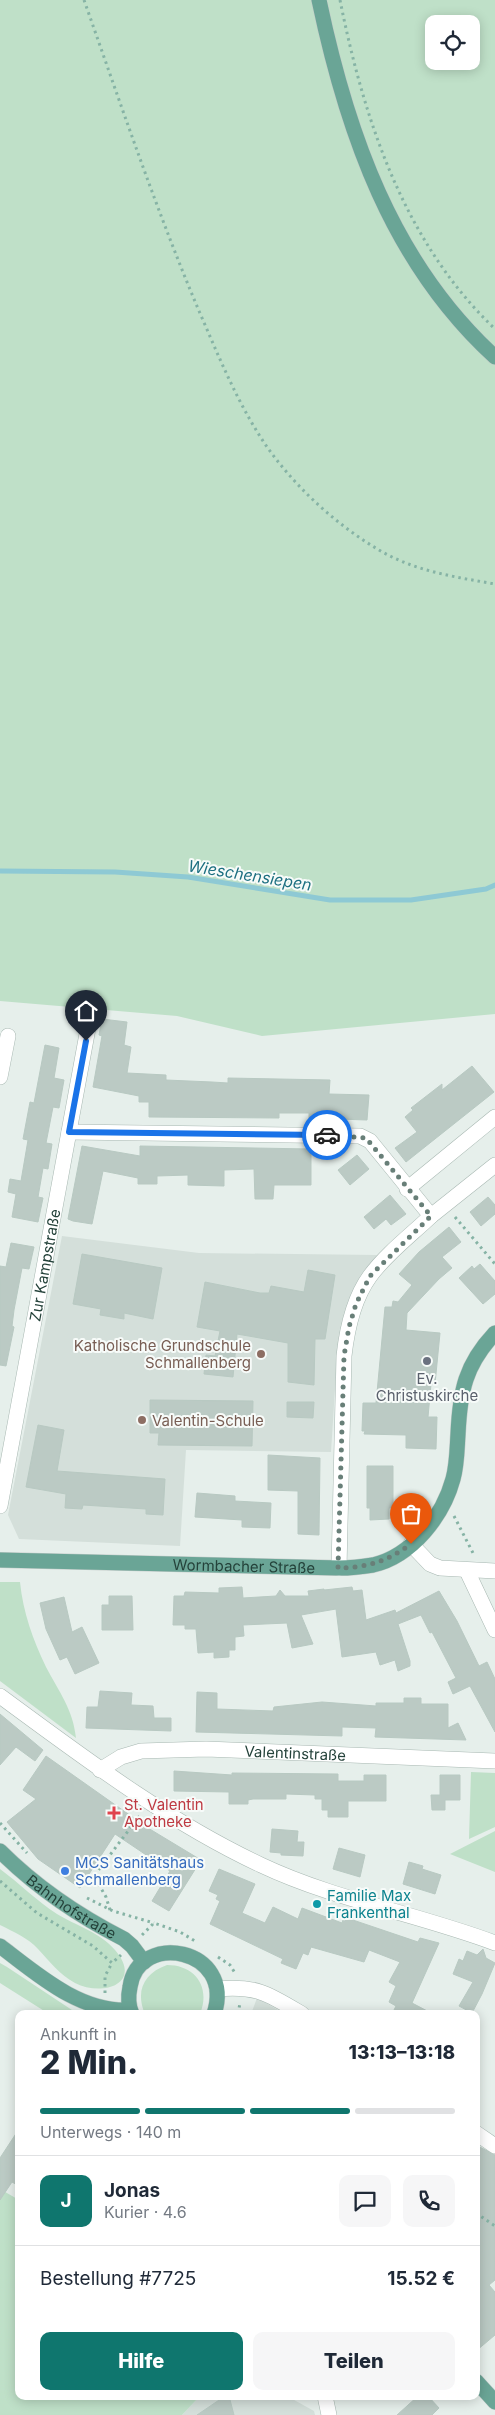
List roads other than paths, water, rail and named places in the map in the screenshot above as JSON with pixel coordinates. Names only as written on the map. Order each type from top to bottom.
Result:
[{"type":"main road","points":[[319,0],[352,128],[380,198],[395,229],[433,288],[455,317],[495,357]]},
{"type":"main road","name":"Wormbacher Straße","points":[[0,1560],[338,1568],[374,1565],[393,1557],[425,1531],[445,1499],[453,1479],[457,1458],[459,1411],[467,1374],[480,1349],[495,1333]]},
{"type":"main road","name":"Bahnhofstraße","points":[[0,1851],[64,1905],[128,1942],[144,1962]]},
{"type":"main road","points":[[0,1946],[69,1994],[89,2004],[118,2010]]},
{"type":"main road","points":[[131,2010],[130,1982],[144,1962],[154,1956],[168,1952],[193,1957],[211,1972],[217,1989],[215,2010]]},
{"type":"main road","points":[[480,2385],[495,2402]]},
{"type":"street","name":"Zur Kampstraße","points":[[0,1506],[89,1023]]},
{"type":"street","points":[[0,1077],[8,1036]]},
{"type":"street","points":[[407,1188],[495,1117]]},
{"type":"street","points":[[69,1132],[360,1136],[370,1141],[431,1216]]},
{"type":"street","points":[[338,1568],[344,1356],[349,1327],[356,1304],[370,1276],[431,1216],[495,1165]]},
{"type":"street","points":[[411,1544],[435,1566],[467,1571],[489,1571]]},
{"type":"street","points":[[467,1571],[495,1630]]},
{"type":"street","points":[[0,1696],[100,1770],[205,1837],[262,1866],[367,1903],[459,1930],[495,1943]]},
{"type":"street","name":"Valentinstraße","points":[[100,1770],[121,1757],[141,1751],[206,1749],[495,1761]]},
{"type":"street","points":[[217,1989],[238,1987],[256,1990],[278,1999],[296,2010]]},
{"type":"street","points":[[480,2136],[495,2146]]},
{"type":"street","points":[[326,2400],[329,2415]]},
{"type":"waterway","name":"Wieschensiepen","points":[[0,871],[115,872],[188,877],[330,900],[411,900],[486,889],[495,885]]},
{"type":"place","name":"Katholische Grundschule Schmallenberg","points":[[261,1354]]},
{"type":"place","name":"Ev. Christuskirche","points":[[427,1361]]},
{"type":"place","name":"Valentin-Schule","points":[[142,1420]]},
{"type":"place","name":"St. Valentin Apotheke","points":[[114,1813]]},
{"type":"place","name":"MCS Sanitätshaus Schmallenberg","points":[[65,1871]]},
{"type":"place","name":"Familie Max Frankenthal","points":[[317,1904]]}]
